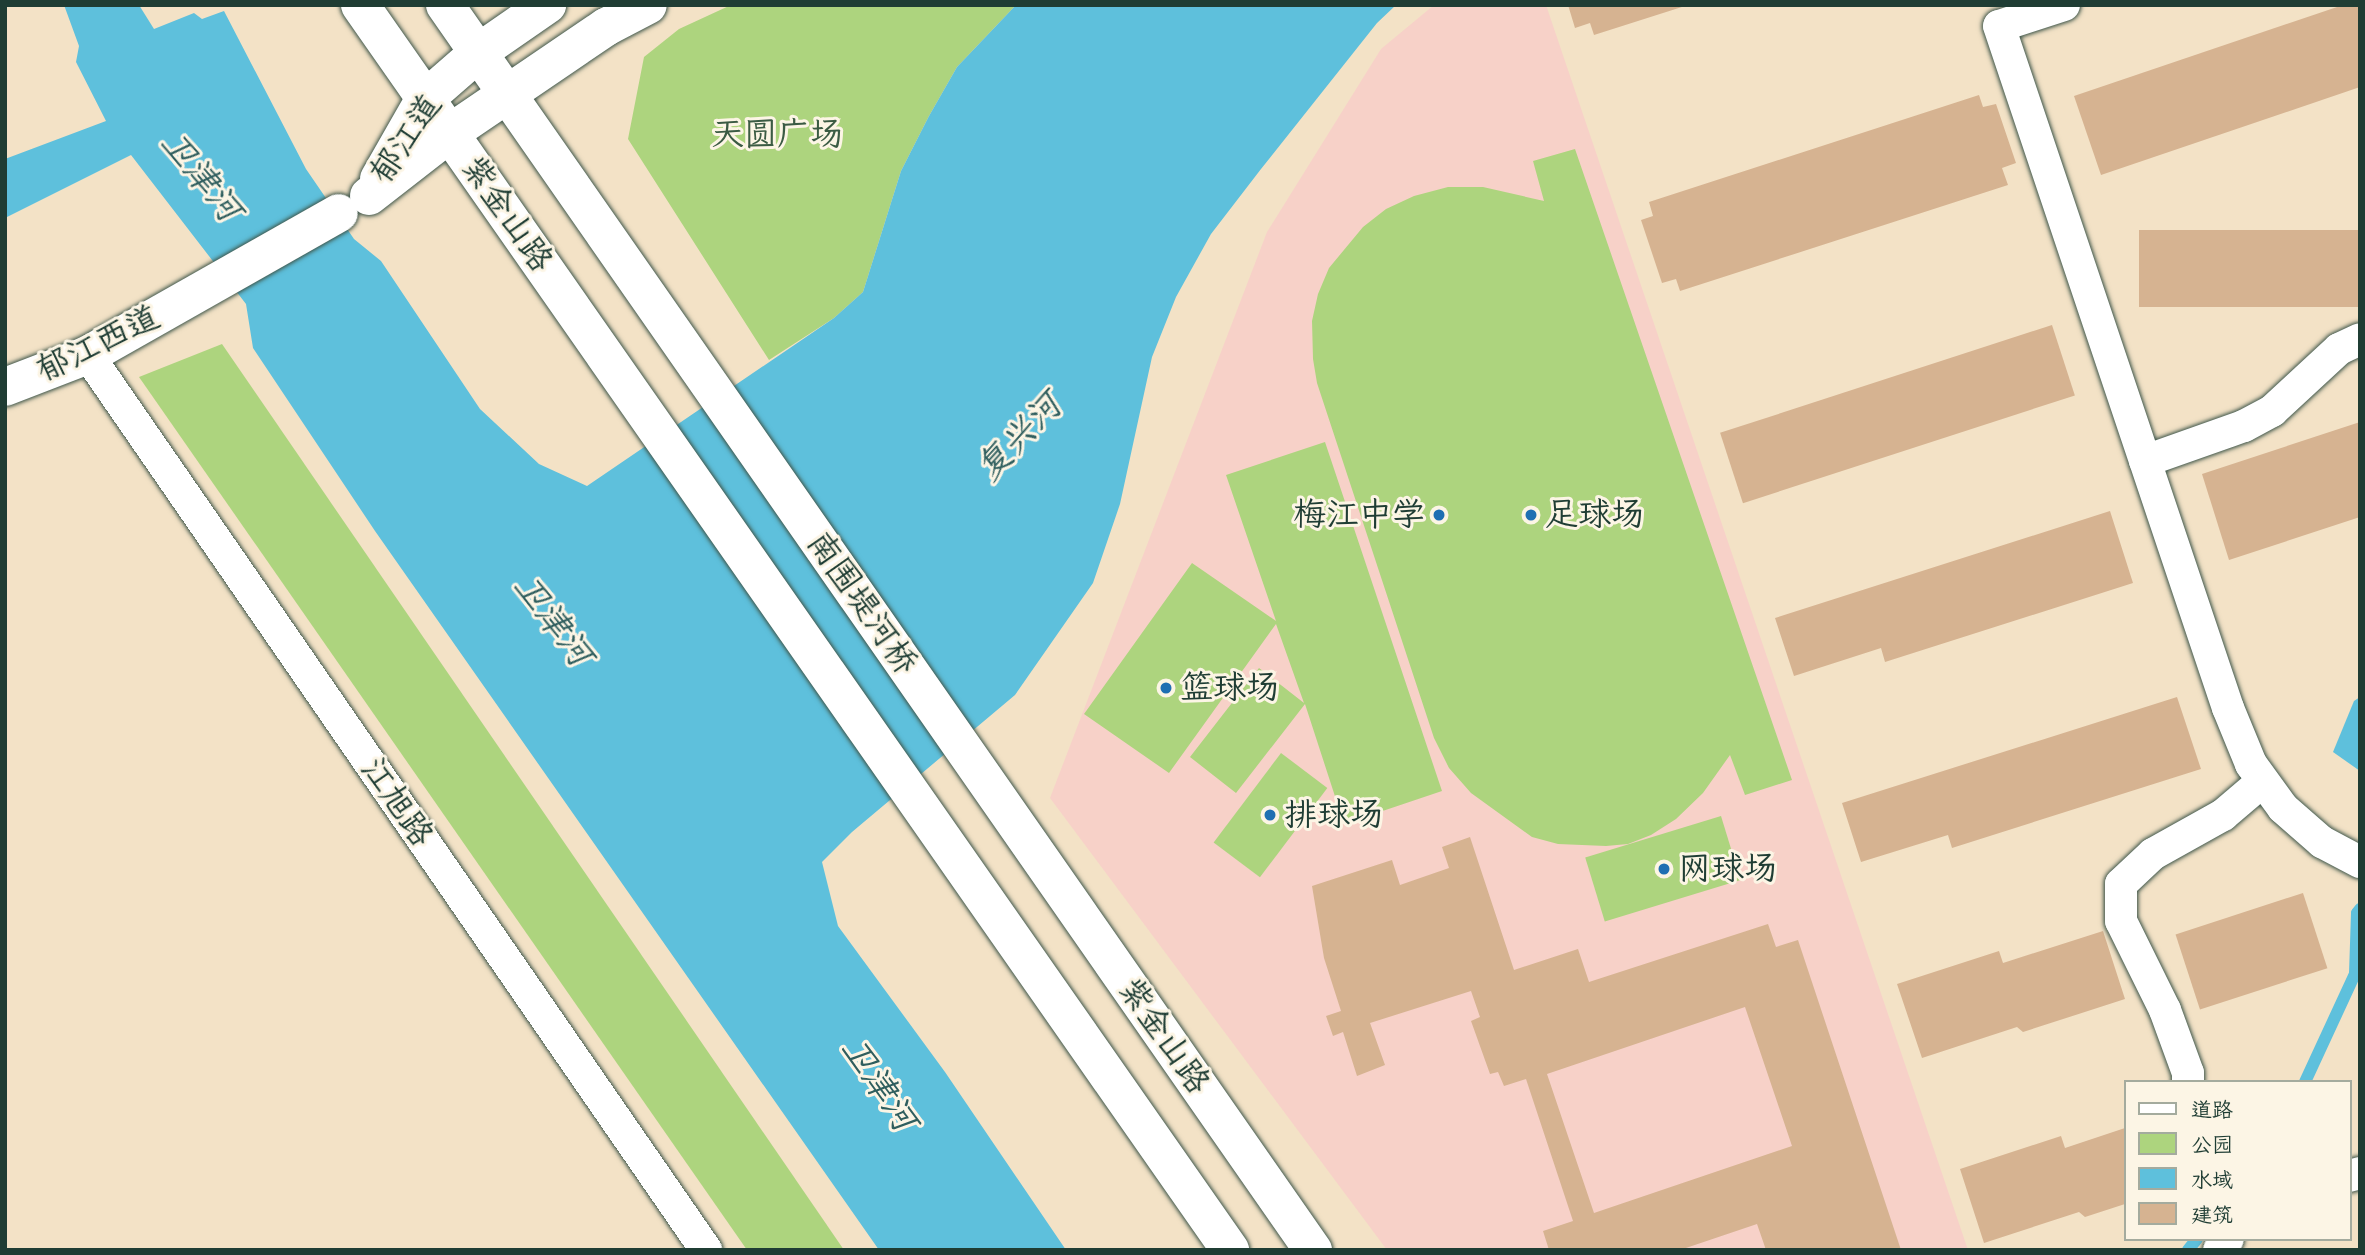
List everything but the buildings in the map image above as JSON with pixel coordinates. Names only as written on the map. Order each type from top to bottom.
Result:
[{"type":"main road","name":"紫金山路","points":[[360,5],[653,424]]},
{"type":"main road","name":"紫金山路","points":[[445,5],[709,384]]},
{"type":"main road","name":"郁江道","points":[[354,204],[424,100],[479,52],[547,5]]},
{"type":"main road","name":"郁江道","points":[[354,204],[450,133],[606,27],[648,5]]},
{"type":"main road","name":"郁江西道","points":[[5,387],[88,355],[354,204]]},
{"type":"main road","name":"南围堤河桥","points":[[709,384],[1015,823]]},
{"type":"main road","name":"南围堤河桥","points":[[653,424],[958,860]]},
{"type":"main road","name":"紫金山路","points":[[1015,823],[1313,1250]]},
{"type":"main road","name":"紫金山路","points":[[958,860],[1230,1250]]},
{"type":"street","points":[[2064,5],[1999,26],[2228,708],[2251,764],[2283,808],[2322,842],[2360,862]]},
{"type":"street","points":[[2145,461],[2244,426],[2272,411],[2339,349],[2360,339]]},
{"type":"street","name":"江旭路","points":[[88,355],[706,1250]]},
{"type":"street","points":[[2188,1080],[2188,1073],[2165,1010],[2121,921],[2121,884],[2153,854],[2223,815],[2263,780]]},
{"type":"shaded area","name":"梅江中学","points":[[1434,5],[1546,5],[1968,1250],[1387,1250],[1050,798],[1267,232],[1381,49]]},
{"type":"green space","name":"天圆广场","points":[[731,5],[1016,5],[957,67],[929,116],[901,171],[863,292],[834,318],[769,360],[628,139],[644,57],[679,29]]},
{"type":"green space","points":[[1575,149],[1792,780],[1745,795],[1730,755],[1703,793],[1676,819],[1651,835],[1628,844],[1606,846],[1558,844],[1532,837],[1471,793],[1449,768],[1434,738],[1317,383],[1313,359],[1312,321],[1318,294],[1329,268],[1363,227],[1386,209],[1414,196],[1448,187],[1483,187],[1544,201],[1533,161]]},
{"type":"green space","points":[[222,344],[844,1250],[747,1250],[139,377]]},
{"type":"green space","points":[[1325,442],[1442,791],[1344,824],[1305,704],[1236,793],[1190,757],[1259,668],[1304,703],[1276,624],[1169,773],[1084,714],[1192,563],[1276,621],[1226,475]]},
{"type":"green space","name":"排球场","points":[[1281,753],[1327,788],[1260,877],[1214,842]]},
{"type":"green space","name":"网球场","points":[[1721,816],[1741,880],[1605,922],[1585,858]]},
{"type":"water","points":[[64,5],[139,5],[154,29],[194,13],[202,19],[224,11],[306,169],[354,239],[381,261],[480,409],[539,464],[587,486],[834,318],[863,292],[901,171],[929,116],[957,67],[1016,5],[1396,5],[1377,23],[1211,234],[1176,297],[1152,357],[1120,504],[1093,583],[1015,695],[852,832],[822,862],[838,926],[945,1072],[1066,1250],[879,1250],[375,531],[253,348],[246,304],[131,155],[5,218],[5,159],[106,121],[76,62],[79,46]]},
{"type":"water","points":[[2360,697],[2360,771],[2333,752],[2354,701]]},
{"type":"waterway","points":[[2306,1080],[2355,974],[2357,913],[2360,909]]},
{"type":"waterway","points":[[2188,1250],[2195,1241]]},
{"type":"place","name":"梅江中学","points":[[1439,515]]},
{"type":"place","name":"足球场","points":[[1531,515]]},
{"type":"place","name":"篮球场","points":[[1166,688]]},
{"type":"place","name":"排球场","points":[[1270,815]]},
{"type":"place","name":"网球场","points":[[1664,869]]},
{"type":"water label","name":"卫津河","points":[[201,176]]},
{"type":"water label","name":"复兴河","points":[[1019,437]]},
{"type":"water label","name":"卫津河","points":[[553,620]]},
{"type":"water label","name":"卫津河","points":[[879,1084]]}]
